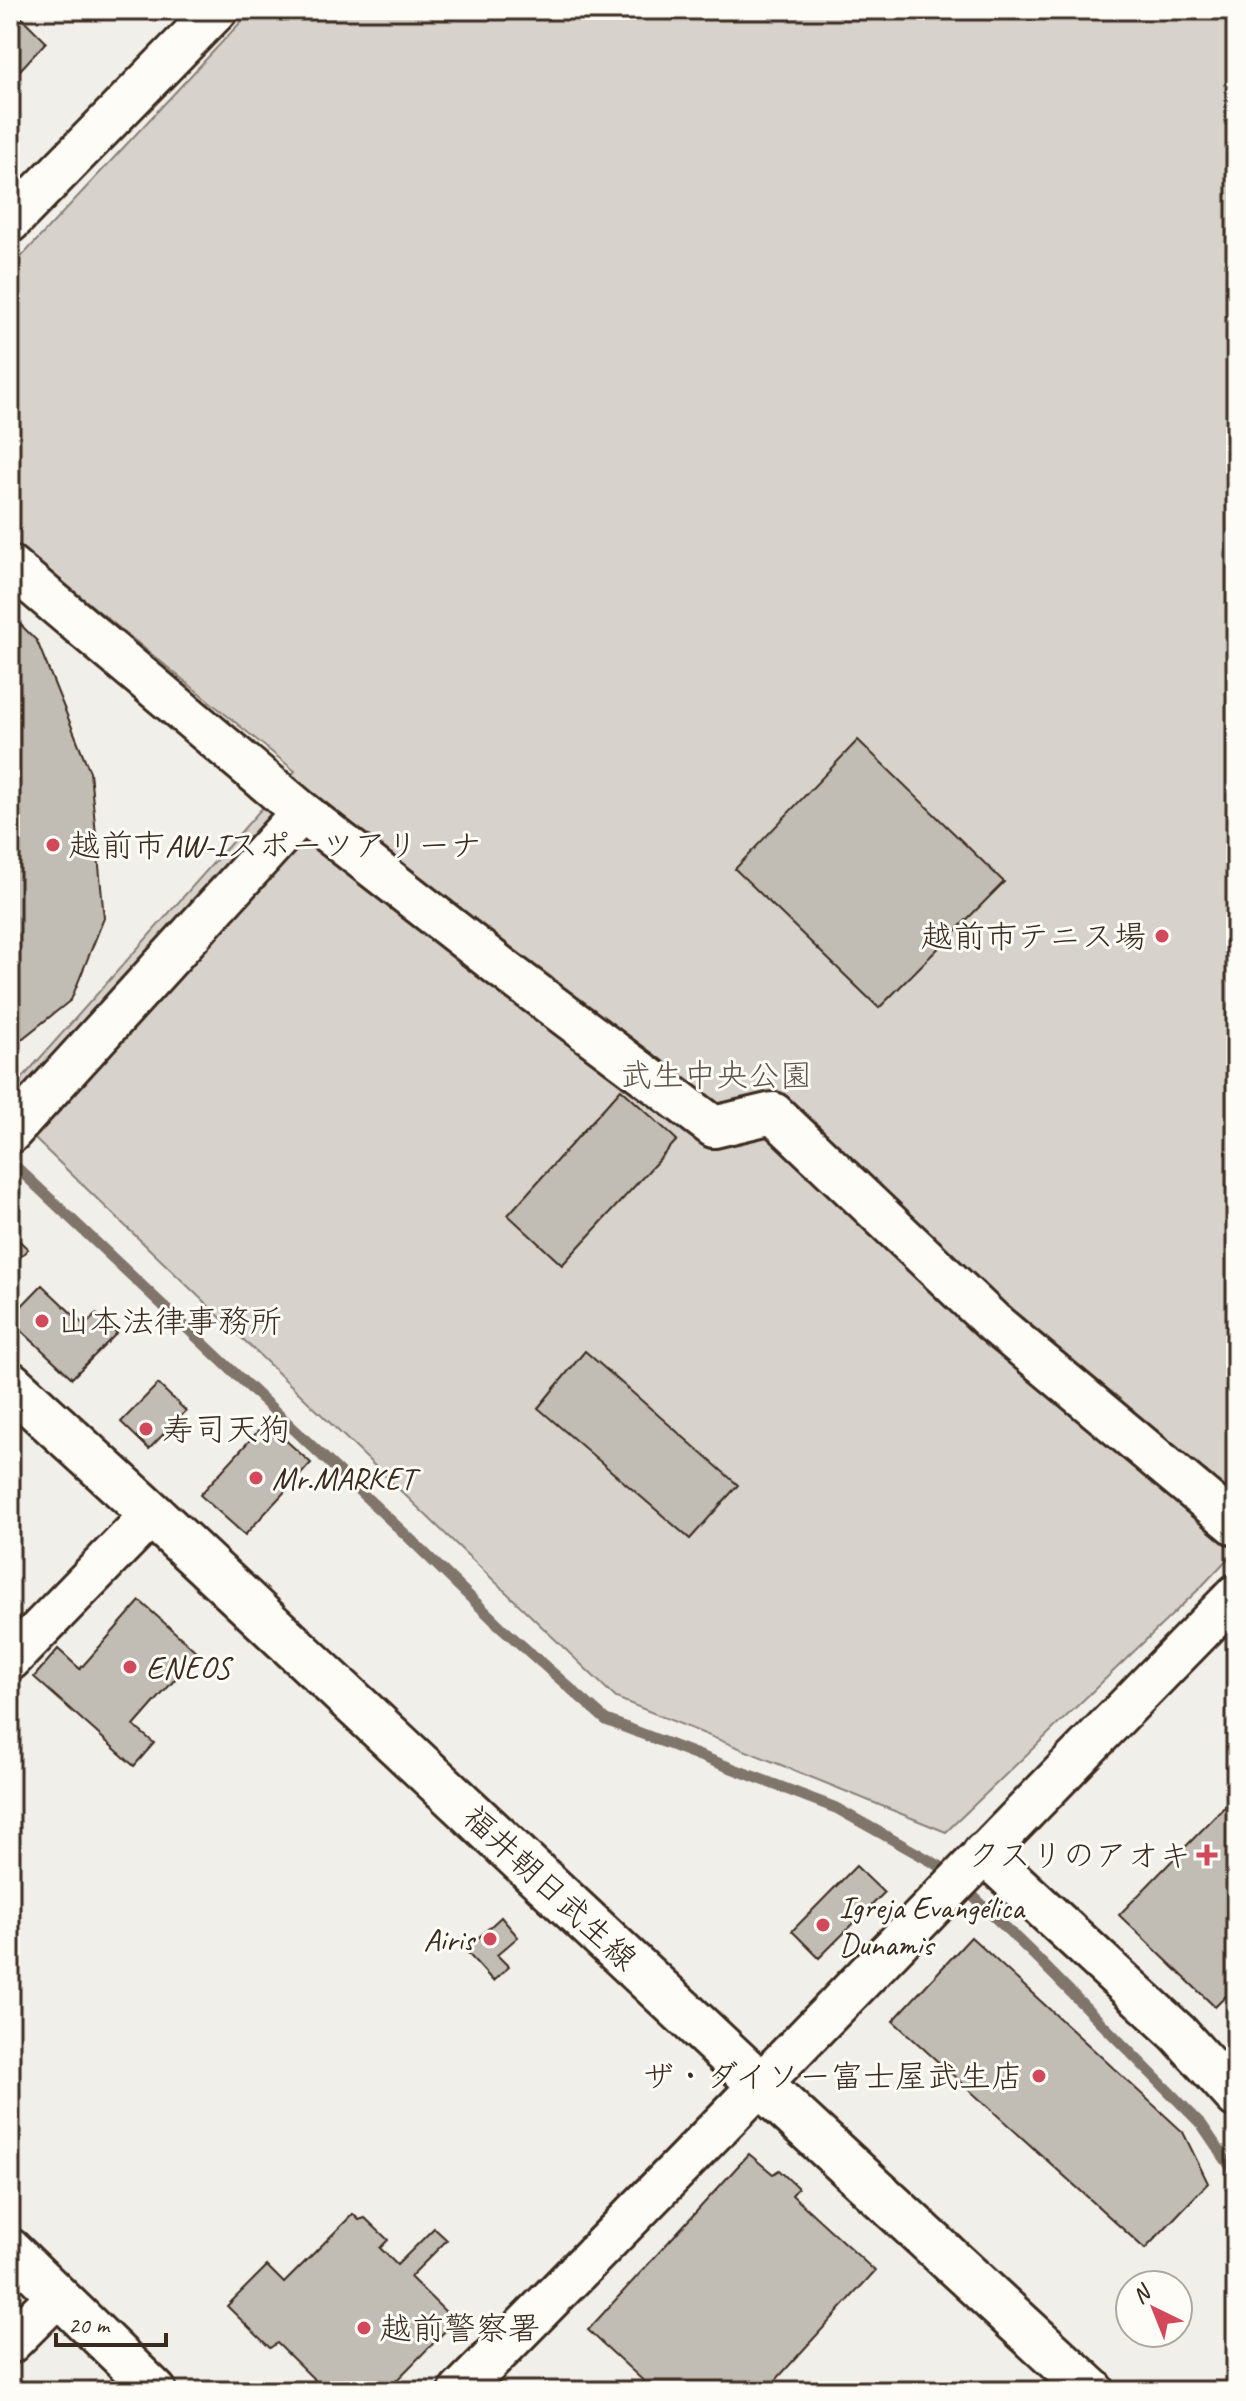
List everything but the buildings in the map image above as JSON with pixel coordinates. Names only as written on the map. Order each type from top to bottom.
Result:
[{"type":"main road","name":"福井朝日武生線","points":[[10,1384],[1092,2391]]},
{"type":"street","points":[[10,222],[217,10]]},
{"type":"street","points":[[10,566],[302,812],[502,968],[714,1127],[773,1113],[993,1322],[1236,1525]]},
{"type":"street","points":[[10,1133],[302,812]]},
{"type":"street","points":[[10,1660],[152,1514]]},
{"type":"street","points":[[483,2384],[761,2085],[1236,1595]]},
{"type":"street","points":[[983,1853],[1178,2033],[1236,2097]]},
{"type":"street","points":[[10,2249],[156,2391]]},
{"type":"street","points":[[10,2343],[57,2296]]},
{"type":"green space","name":"武生中央公園","points":[[252,10],[1236,10],[1236,1550],[946,1832],[616,1698],[10,1115],[10,1092],[295,771],[10,539],[10,269]]},
{"type":"waterway","points":[[10,1161],[501,1627],[606,1720],[836,1808],[945,1869],[1202,2125],[1236,2175]]},
{"type":"place","name":"越前市AW-Iスポーツアリーナ","points":[[53,845]]},
{"type":"place","name":"越前市テニス場","points":[[1162,936]]},
{"type":"place","name":"山本法律事務所","points":[[42,1321]]},
{"type":"place","name":"寿司天狗","points":[[146,1429]]},
{"type":"place","name":"Mr.MARKET","points":[[256,1478]]},
{"type":"place","name":"ENEOS","points":[[130,1667]]},
{"type":"place","name":"クスリのアオキ","points":[[1207,1855]]},
{"type":"place","name":"Igreja Evangélica Dunamis","points":[[823,1925]]},
{"type":"place","name":"Airis","points":[[490,1939]]},
{"type":"place","name":"ザ・ダイソー富士屋武生店","points":[[1039,2076]]},
{"type":"place","name":"越前警察署","points":[[364,2328]]}]
